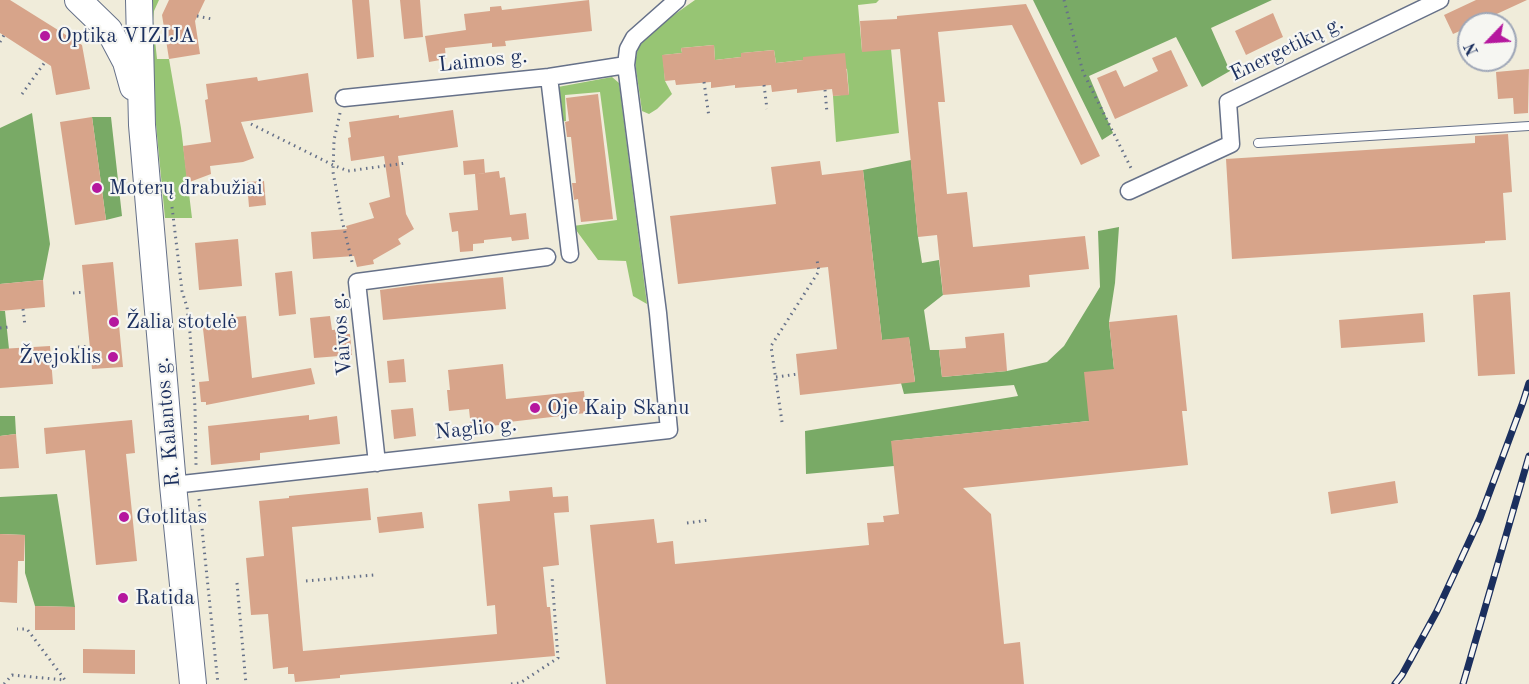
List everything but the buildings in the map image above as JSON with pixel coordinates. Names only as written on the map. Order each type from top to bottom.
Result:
[{"type":"main road","name":"R. Kalantos g.","points":[[78,0],[109,30],[121,52],[126,62],[142,125]]},
{"type":"main road","points":[[84,0],[97,2],[106,0]]},
{"type":"main road","name":"R. Kalantos g.","points":[[139,0],[142,125],[185,484],[193,684]]},
{"type":"street","points":[[626,65],[628,49],[634,38],[677,0]]},
{"type":"street","name":"Energetikų g.","points":[[1135,189],[1231,144],[1228,102],[1440,0]]},
{"type":"street","name":"Laimos g.","points":[[344,98],[549,77],[626,65]]},
{"type":"street","name":"Naglio g.","points":[[185,484],[669,430],[656,301],[626,65]]},
{"type":"street","points":[[549,77],[570,254]]},
{"type":"street","name":"Vaivos g.","points":[[377,462],[357,282],[547,257]]},
{"type":"lane","points":[[1258,143],[1529,126]]},
{"type":"path","points":[[1064,0],[1083,72],[1135,189]]},
{"type":"path","points":[[197,16],[212,19]]},
{"type":"path","points":[[0,42],[4,35]]},
{"type":"path","points":[[22,94],[45,62]]},
{"type":"path","points":[[704,82],[709,117]]},
{"type":"path","points":[[764,85],[767,109]]},
{"type":"path","points":[[825,90],[827,113]]},
{"type":"path","points":[[344,98],[334,141],[333,172],[357,282]]},
{"type":"path","points":[[251,124],[348,171],[406,163]]},
{"type":"path","points":[[172,198],[182,291],[187,307],[190,333],[195,407],[195,431],[185,484],[218,684]]},
{"type":"path","points":[[782,422],[771,346],[819,271],[817,260]]},
{"type":"path","points":[[73,293],[85,292]]},
{"type":"path","points":[[23,309],[25,326]]},
{"type":"path","points":[[0,328],[9,327]]},
{"type":"path","points":[[78,347],[90,346]]},
{"type":"path","points":[[775,377],[798,374]]},
{"type":"path","points":[[687,523],[709,520]]},
{"type":"path","points":[[306,581],[374,575]]},
{"type":"path","points":[[511,684],[520,683],[558,658],[552,577]]},
{"type":"path","points":[[237,583],[246,684]]},
{"type":"path","points":[[4,684],[12,675],[65,680],[27,629],[17,629]]},
{"type":"green space","points":[[149,0],[159,0],[153,21],[157,59],[169,59],[181,128],[192,218],[165,218],[147,31]]},
{"type":"green space","points":[[695,0],[879,0],[876,3],[858,5],[862,51],[891,49],[899,133],[836,142],[833,96],[849,94],[847,69],[803,57],[803,60],[776,63],[774,50],[742,53],[741,57],[715,60],[714,45],[681,48],[682,53],[663,55],[665,81],[672,94],[649,114],[642,111],[635,62],[638,48],[651,31]]},
{"type":"green space","points":[[1033,0],[1272,0],[1211,28],[1230,71],[1202,87],[1176,37],[1089,76],[1113,133],[1102,140]]},
{"type":"green space","points":[[612,77],[619,83],[647,304],[633,296],[626,261],[598,260],[573,226],[617,220],[600,92],[565,95],[566,121],[559,122],[558,87]]},
{"type":"green space","points":[[32,113],[50,244],[43,280],[0,284],[0,128]]},
{"type":"green space","points":[[92,117],[111,117],[122,216],[106,220]]},
{"type":"green space","points":[[911,160],[922,263],[939,260],[943,295],[924,310],[930,350],[939,350],[942,377],[1007,371],[1047,362],[1064,346],[1100,287],[1098,231],[1119,227],[1115,283],[1109,322],[1114,369],[1089,421],[892,441],[894,466],[806,474],[805,431],[1018,396],[1014,385],[904,394],[901,383],[915,381],[909,338],[882,340],[863,170]]},
{"type":"green space","points":[[0,311],[5,311],[9,349],[0,349]]},
{"type":"green space","points":[[0,416],[15,416],[16,434],[0,436]]},
{"type":"green space","points":[[57,494],[75,607],[35,606],[25,573],[25,535],[0,534],[0,497]]},
{"type":"railway","points":[[1395,684],[1437,611],[1480,518],[1529,383]]},
{"type":"railway","points":[[1463,684],[1529,456]]},
{"type":"place","name":"Optika VIZIJA","points":[[45,36]]},
{"type":"place","name":"Moterų drabužiai","points":[[97,188]]},
{"type":"place","name":"Žalia stotelė","points":[[114,322]]},
{"type":"place","name":"Žvejoklis","points":[[113,357]]},
{"type":"place","name":"Oje Kaip Skanu","points":[[535,408]]},
{"type":"place","name":"Gotlitas","points":[[124,517]]},
{"type":"place","name":"Ratida","points":[[123,598]]}]
